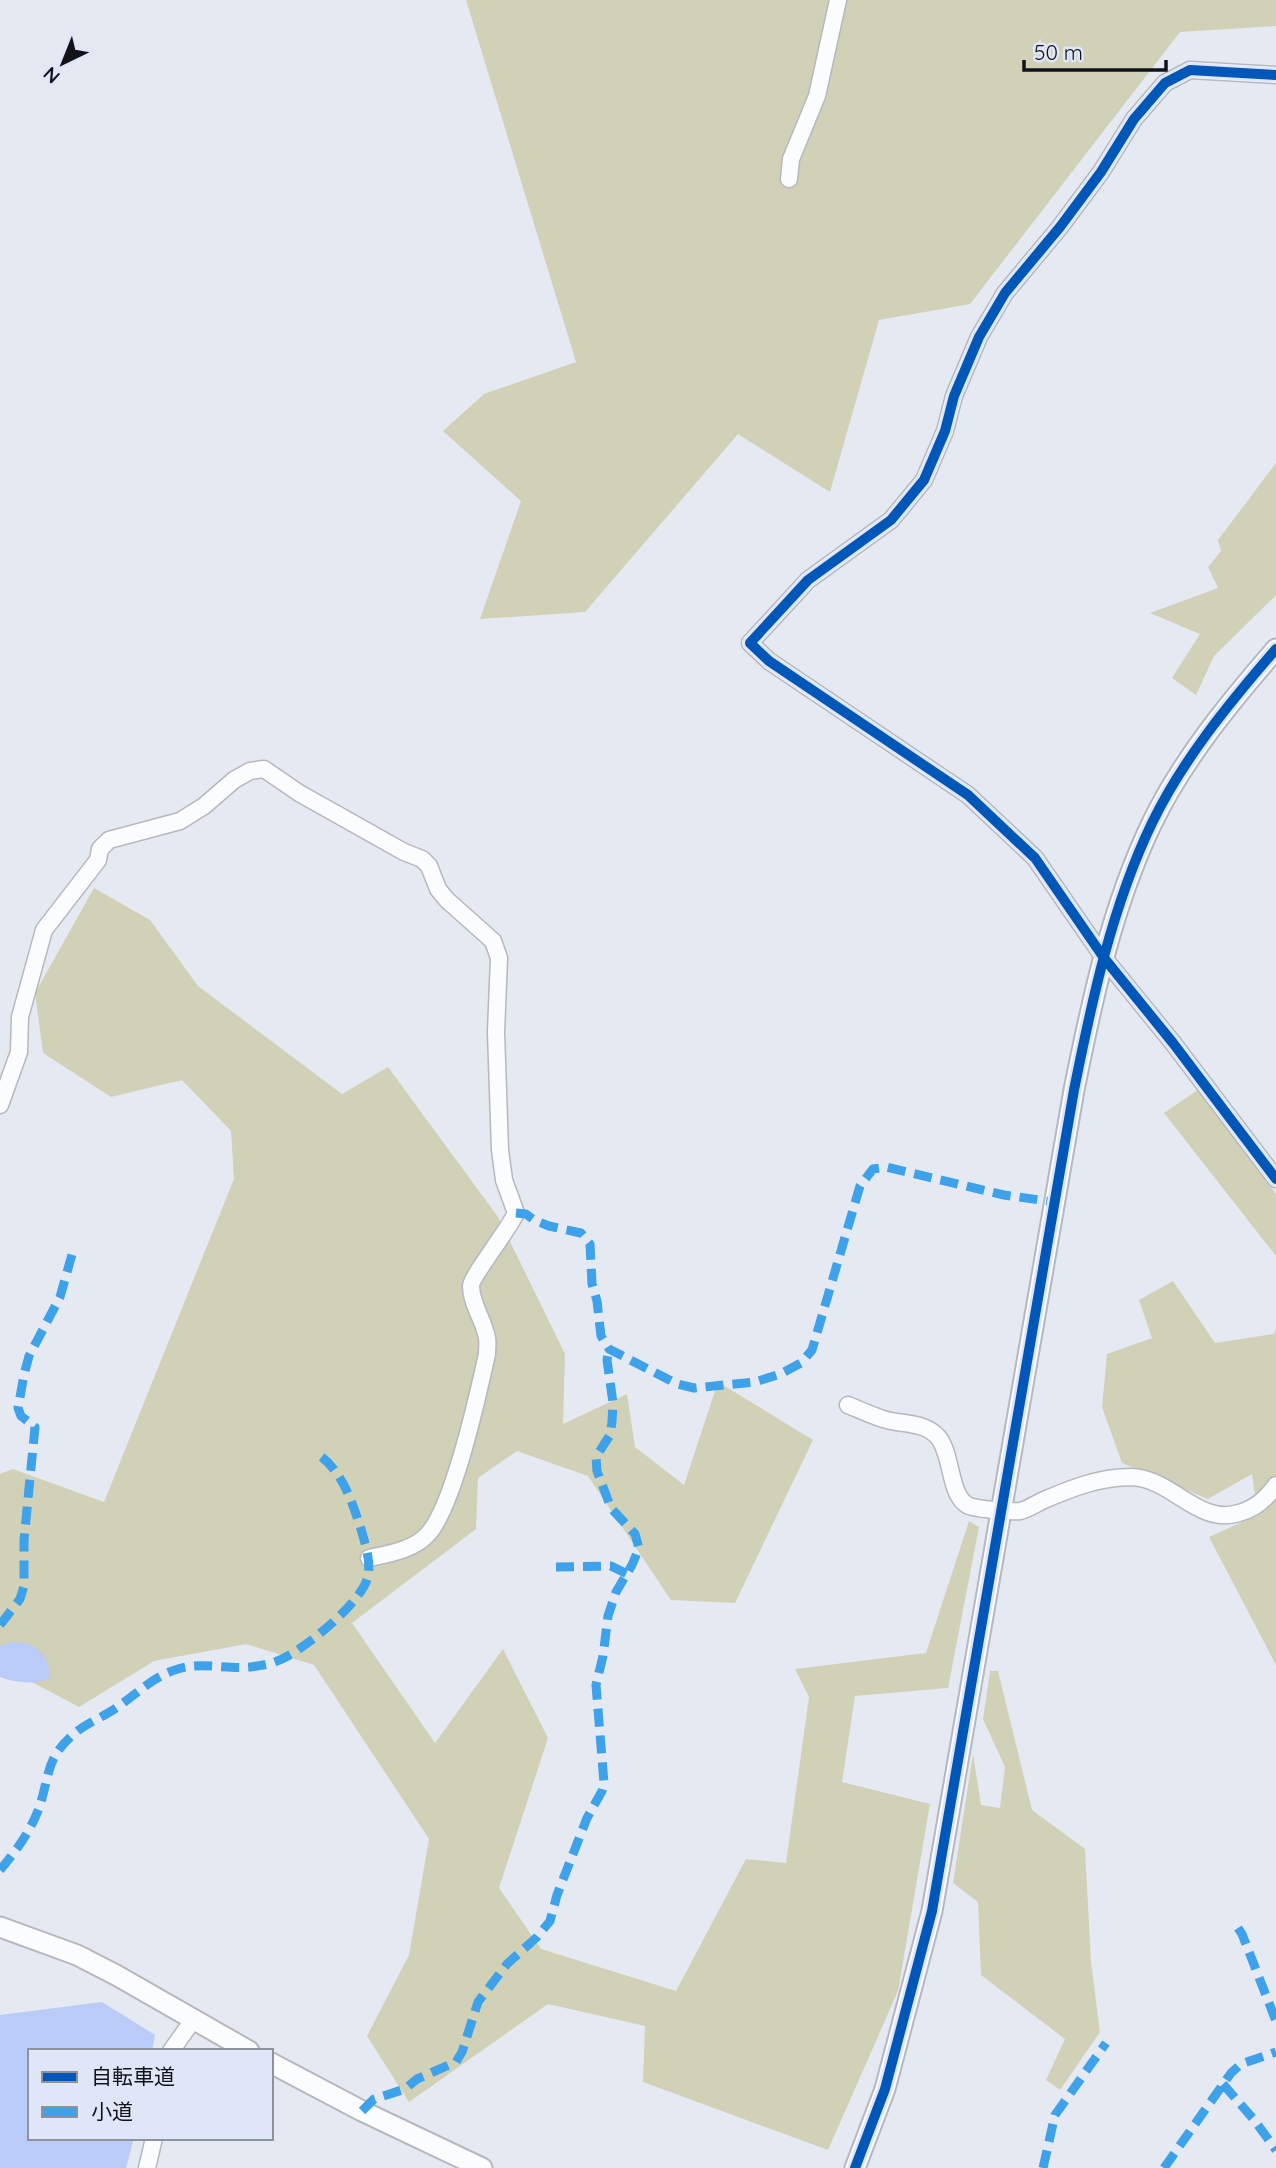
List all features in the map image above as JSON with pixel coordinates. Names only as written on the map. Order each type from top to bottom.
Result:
[{"type":"street","points":[[789,179],[791,159],[817,96],[838,0]]},
{"type":"street","points":[[1276,75],[1190,70],[1165,83],[1134,119],[1101,172],[1059,228],[1005,293],[979,337],[959,384],[945,431],[923,480],[891,520],[808,580],[750,643],[769,662],[968,795],[1035,858],[1104,958],[1173,1043],[1276,1179]]},
{"type":"street","points":[[855,2168],[885,2089],[932,1911],[1074,1090],[1088,1018],[1104,958],[1128,882],[1153,822],[1181,774],[1227,706],[1276,649]]},
{"type":"street","points":[[0,1105],[19,1052],[20,1017],[44,930],[98,860],[100,849],[109,840],[159,829],[180,821],[250,771],[264,769],[299,793],[404,852],[422,859],[429,866],[438,889],[447,900],[493,941],[499,958],[500,976],[496,1032],[500,1150],[504,1180],[516,1213],[496,1248],[473,1278],[473,1297],[487,1337],[487,1354],[465,1440],[439,1516],[428,1534],[415,1544],[369,1558]]},
{"type":"street","points":[[848,1405],[886,1420],[914,1424],[939,1437],[959,1496],[965,1504],[977,1508],[1020,1511],[1080,1485],[1109,1478],[1135,1477],[1154,1483],[1205,1512],[1225,1518],[1251,1510],[1276,1485]]},
{"type":"street","points":[[0,1927],[77,1955],[245,2049]]},
{"type":"street","points":[[172,2049],[194,2020]]},
{"type":"street","points":[[273,2064],[362,2111],[482,2168]]},
{"type":"street","points":[[147,2168],[154,2140]]},
{"type":"green space","points":[[466,0],[1276,0],[1276,26],[1180,32],[970,304],[879,320],[830,492],[738,434],[585,612],[480,619],[521,501],[443,431],[484,394],[576,362]]},
{"type":"green space","points":[[1276,463],[1276,595],[1214,656],[1196,695],[1172,678],[1200,634],[1150,613],[1218,588],[1208,567],[1221,551],[1218,540]]},
{"type":"green space","points":[[94,888],[150,920],[198,986],[342,1094],[388,1067],[498,1217],[565,1354],[563,1424],[627,1394],[635,1447],[684,1485],[718,1382],[813,1440],[735,1603],[671,1600],[588,1476],[517,1451],[478,1478],[476,1529],[352,1623],[435,1743],[503,1649],[548,1738],[499,1888],[541,1949],[676,1991],[746,1859],[786,1863],[809,1697],[795,1669],[926,1653],[969,1521],[979,1527],[948,1688],[855,1696],[842,1782],[930,1804],[898,1991],[828,2150],[643,2082],[645,2026],[548,2004],[409,2102],[367,2036],[409,1955],[429,1839],[314,1665],[246,1644],[154,1661],[79,1707],[0,1665],[0,1474],[13,1469],[104,1502],[234,1179],[231,1131],[182,1080],[111,1097],[43,1053],[35,993]]},
{"type":"green space","points":[[1199,1089],[1276,1194],[1276,1256],[1164,1113]]},
{"type":"green space","points":[[1173,1281],[1215,1343],[1274,1334],[1276,1328],[1276,1665],[1209,1537],[1258,1515],[1252,1474],[1208,1499],[1122,1463],[1102,1407],[1107,1354],[1152,1338],[1139,1300]]},
{"type":"green space","points":[[990,1671],[998,1671],[1032,1810],[1085,1849],[1091,1962],[1100,2032],[1060,2090],[1046,2080],[1065,2039],[981,1975],[978,1902],[953,1883],[973,1754],[981,1805],[1000,1808],[1005,1767],[983,1719]]},
{"type":"water","points":[[13,1642],[27,1644],[40,1651],[47,1663],[49,1678],[32,1683],[0,1677],[0,1646]]},
{"type":"water","points":[[102,2002],[155,2035],[152,2049],[28,2049],[28,2140],[133,2140],[126,2168],[0,2168],[0,2015]]},
{"type":"marked path","points":[[516,1213],[526,1214],[549,1226],[581,1233],[590,1244],[592,1284],[601,1336],[609,1349],[677,1384],[694,1388],[755,1382],[780,1374],[801,1363],[812,1350],[860,1186],[873,1169],[886,1167],[1004,1195],[1054,1202]]},
{"type":"marked path","points":[[0,1625],[20,1599],[24,1586],[24,1540],[35,1427],[21,1416],[18,1408],[24,1375],[29,1356],[60,1297],[73,1251]]},
{"type":"marked path","points":[[362,2111],[374,2099],[405,2089],[417,2079],[456,2062],[462,2052],[478,2002],[507,1964],[537,1937],[550,1921],[557,1895],[587,1818],[602,1791],[604,1783],[596,1685],[608,1616],[616,1592],[639,1548],[635,1534],[611,1508],[597,1471],[596,1457],[610,1435],[612,1422],[613,1403],[607,1360],[609,1349]]},
{"type":"marked path","points":[[0,1870],[34,1821],[54,1757],[80,1729],[169,1672],[187,1667],[247,1667],[267,1664],[288,1656],[330,1625],[355,1599],[364,1587],[369,1570],[364,1540],[345,1487],[333,1468],[316,1453]]},
{"type":"marked path","points":[[556,1567],[611,1566],[627,1574]]},
{"type":"marked path","points":[[1238,1928],[1276,2021]]},
{"type":"marked path","points":[[1043,2168],[1055,2115],[1106,2043]]},
{"type":"marked path","points":[[1164,2168],[1231,2073],[1241,2064],[1276,2052]]},
{"type":"marked path","points":[[1223,2084],[1276,2150]]},
{"type":"cycle path","points":[[1276,75],[1190,70],[1165,83],[1134,119],[1101,172],[1060,227],[1005,293],[979,337],[954,396],[945,431],[924,480],[891,520],[808,580],[750,643],[769,661],[968,795],[1035,858],[1104,958],[1173,1043],[1276,1179]]},
{"type":"cycle path","points":[[855,2168],[885,2089],[932,1911],[1074,1090],[1114,920],[1138,855],[1164,799],[1208,732],[1276,649]]}]
